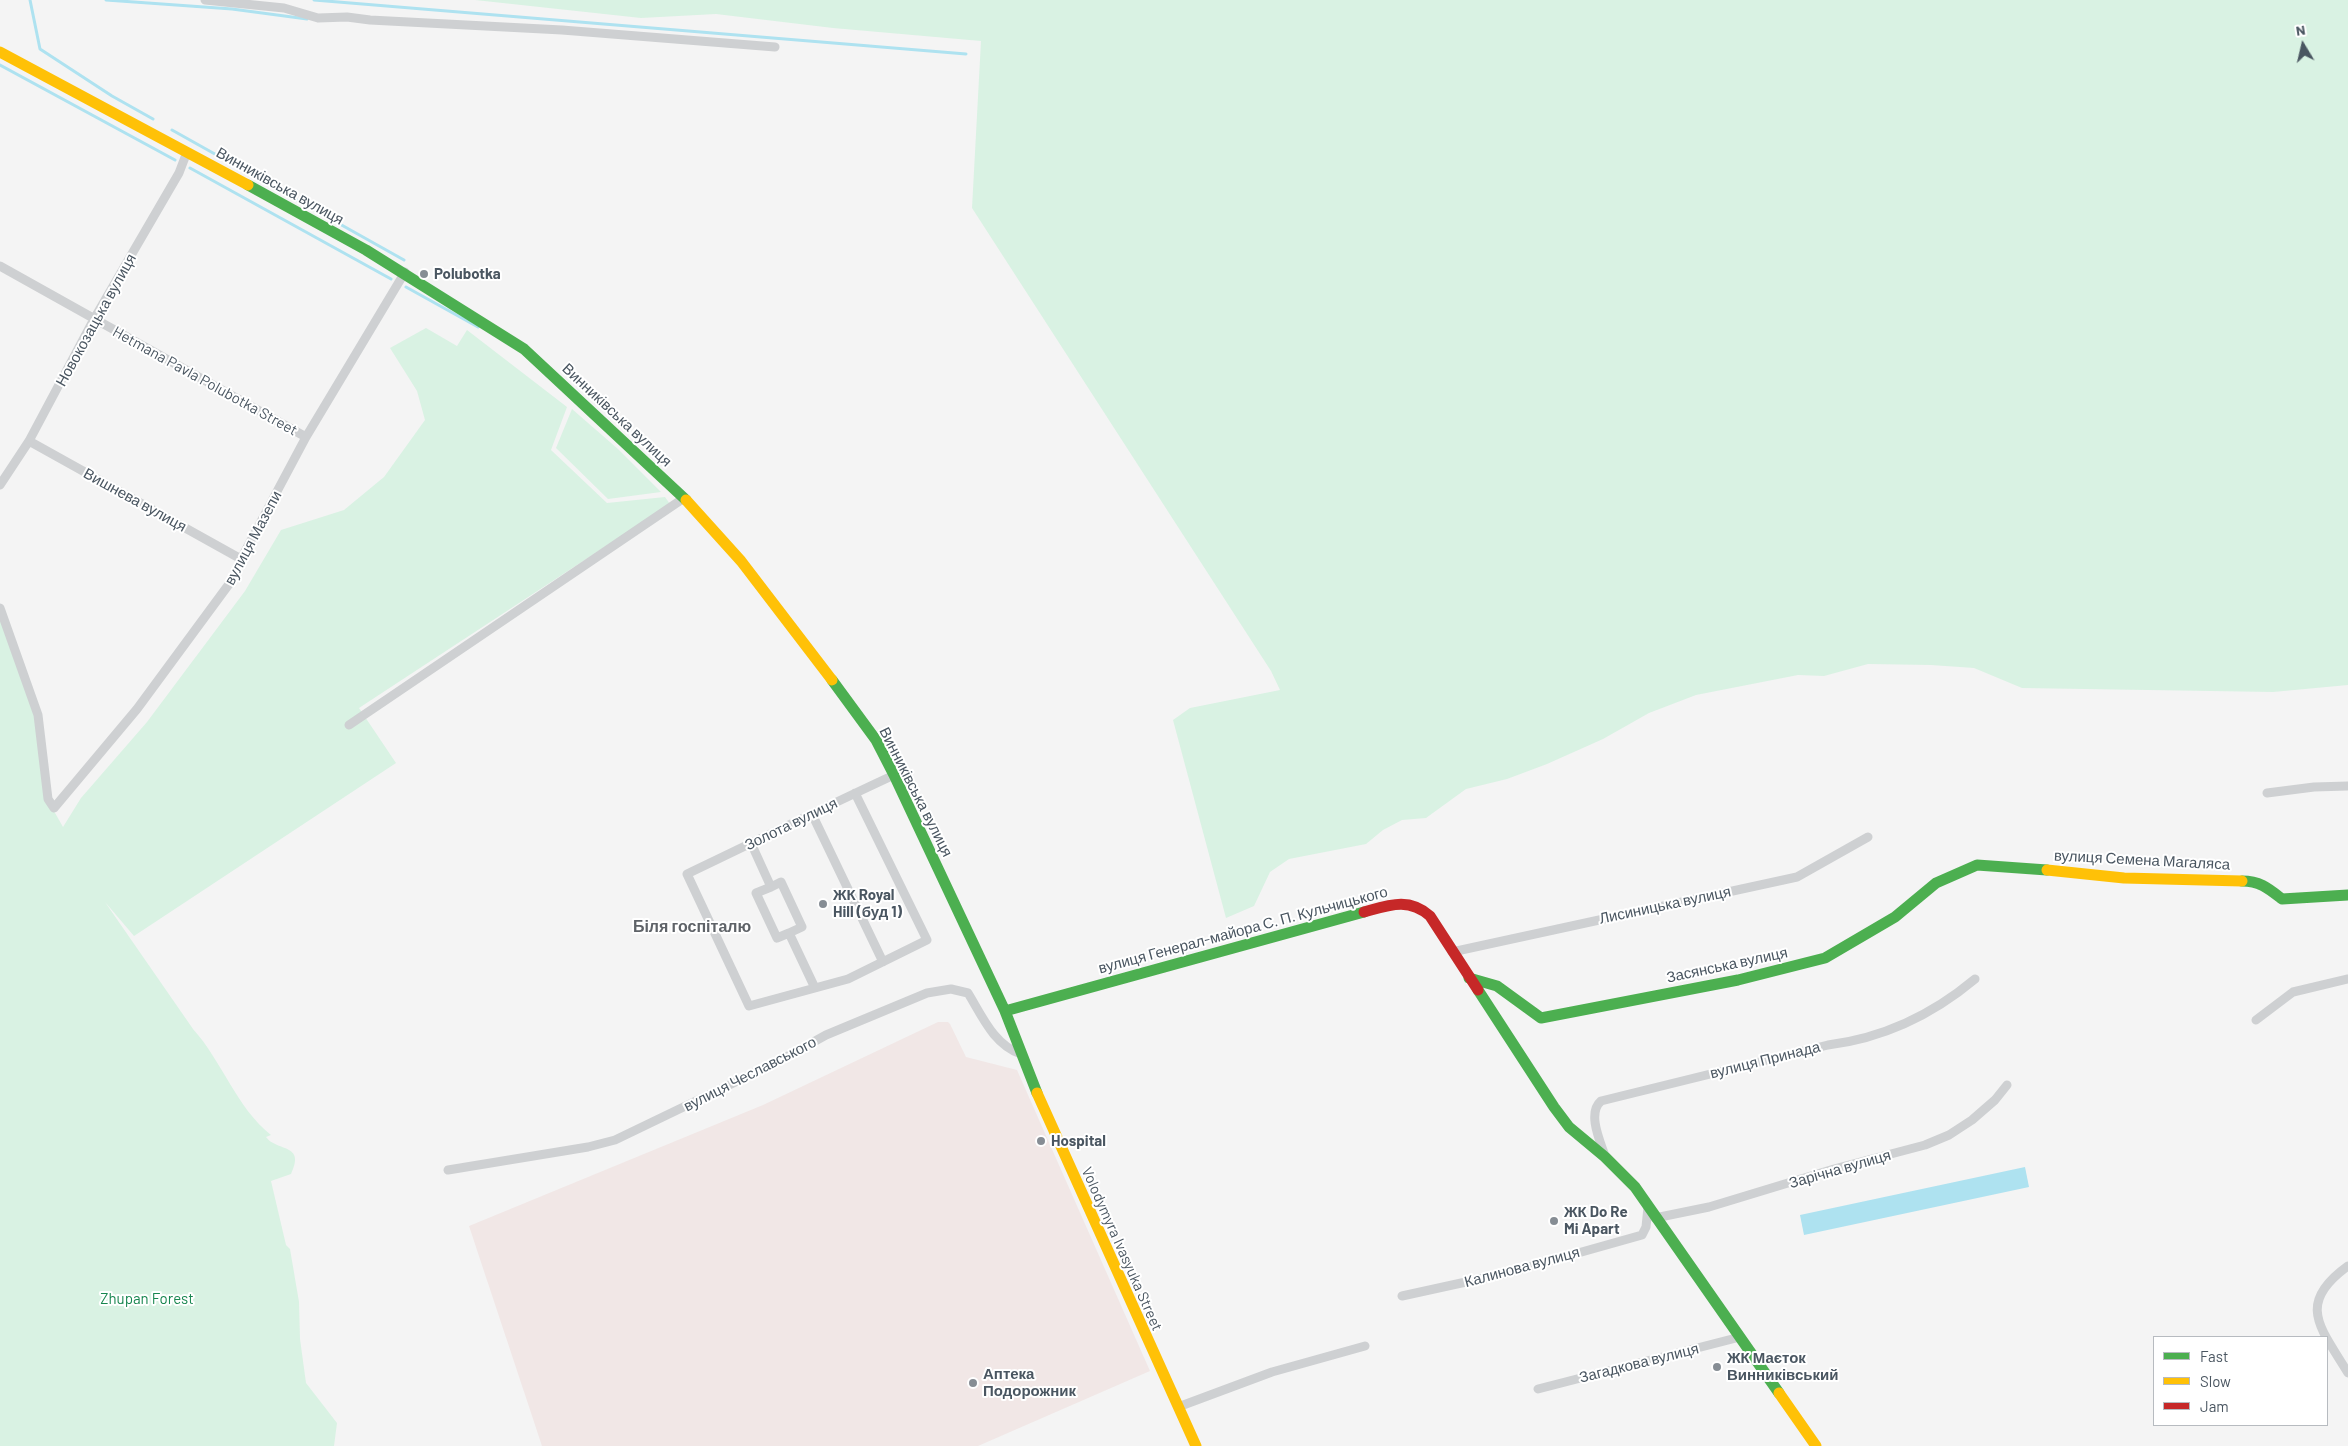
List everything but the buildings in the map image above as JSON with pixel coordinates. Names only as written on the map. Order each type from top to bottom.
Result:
[{"type":"street","points":[[205,0],[284,8],[318,18],[348,17],[370,20],[562,30],[775,46]]},
{"type":"street","name":"Винниківська вулиця","points":[[0,52],[405,272],[524,349],[684,498],[741,561],[806,644],[876,740],[1005,1011],[1023,1058]]},
{"type":"street","name":"Новокозацька вулиця","points":[[0,485],[29,441],[94,319],[179,173],[187,152]]},
{"type":"street","name":"Hetmana Pavla Polubotka Street","points":[[0,266],[306,438]]},
{"type":"street","name":"вулиця Мазепи","points":[[0,608],[38,715],[48,799],[54,808],[137,709],[235,576],[241,559],[306,438],[405,272]]},
{"type":"street","name":"Вишнева вулиця","points":[[29,441],[241,559]]},
{"type":"street","points":[[349,725],[684,498]]},
{"type":"street","name":"Золота вулиця","points":[[815,988],[748,1006],[687,874],[894,775]]},
{"type":"street","points":[[2266,793],[2314,787],[2348,786]]},
{"type":"street","points":[[789,933],[815,988],[848,979],[927,940],[855,793]]},
{"type":"street","points":[[812,814],[883,962]]},
{"type":"street","name":"Лисиницька вулиця","points":[[1452,952],[1798,877],[1868,837]]},
{"type":"street","points":[[751,843],[771,886]]},
{"type":"street","name":"вулиця Семена Магаляса","points":[[1978,865],[2008,865],[2124,878],[2236,879],[2255,881],[2282,899],[2348,895]]},
{"type":"street","name":"Засянська вулиця","points":[[1469,978],[1497,986],[1541,1018],[1738,980],[1825,958],[1895,917],[1936,883],[1978,865]]},
{"type":"street","points":[[781,882],[802,927],[777,938],[756,893],[771,886],[781,882]]},
{"type":"street","name":"вулиця Генерал-майора С. П. Кульчицького","points":[[1005,1011],[1029,1006],[1284,933],[1402,902],[1420,906],[1430,916],[1469,978],[1569,1127],[1605,1156],[1635,1187],[1816,1446]]},
{"type":"street","name":"вулиця Принада","points":[[1605,1156],[1594,1113],[1596,1105],[1601,1100],[1847,1042],[1897,1028],[1934,1010],[1975,979]]},
{"type":"street","points":[[2256,1020],[2293,992],[2348,979]]},
{"type":"street","name":"вулиця Чеславського","points":[[448,1170],[588,1147],[615,1140],[781,1060],[826,1035],[935,992],[951,989],[968,993],[996,1037],[1008,1050],[1023,1058]]},
{"type":"street","name":"Volodymyra Ivasyuka Street","points":[[1023,1058],[1195,1446]]},
{"type":"street","name":"Зарічна вулиця","points":[[1655,1218],[1709,1207],[1834,1169],[1925,1145],[1949,1135],[1972,1120],[1995,1100],[2007,1085]]},
{"type":"street","name":"Калинова вулиця","points":[[1402,1296],[1507,1273],[1642,1235],[1646,1227],[1648,1206]]},
{"type":"street","points":[[2326,1336],[2317,1310],[2320,1293],[2325,1285],[2348,1266]]},
{"type":"street","name":"Загадкова вулиця","points":[[1538,1389],[1740,1337]]},
{"type":"street","points":[[2328,1339],[2348,1373]]},
{"type":"street","points":[[1178,1407],[1272,1372],[1364,1346]]},
{"type":"shaded area","points":[[938,1022],[948,1022],[950,1024],[966,1057],[1017,1070],[1150,1371],[978,1446],[542,1446],[469,1226],[763,1105]]},
{"type":"green space","points":[[475,0],[2348,0],[2348,685],[2273,692],[2022,688],[1974,668],[1868,664],[1824,676],[1798,675],[1696,695],[1649,713],[1603,739],[1547,764],[1507,779],[1466,789],[1426,818],[1402,820],[1383,830],[1366,844],[1289,859],[1270,872],[1254,906],[1226,918],[1173,720],[1190,708],[1280,690],[1271,671],[972,208],[981,41],[833,28],[716,14],[641,18]]},
{"type":"green space","name":"Zhupan Forest","points":[[426,328],[457,346],[467,330],[567,407],[551,450],[607,503],[665,497],[670,504],[359,708],[396,763],[134,936],[105,902],[212,1055],[248,1111],[271,1135],[266,1137],[271,1142],[293,1153],[295,1157],[295,1164],[291,1174],[271,1181],[286,1245],[290,1249],[299,1302],[300,1339],[306,1383],[337,1423],[334,1446],[0,1446],[0,619],[34,712],[46,797],[63,827],[81,798],[147,722],[245,591],[281,530],[344,510],[384,477],[425,420],[417,391],[390,348]]},
{"type":"green space","points":[[572,409],[618,449],[661,492],[608,499],[556,448]]},
{"type":"water","points":[[2025,1167],[2029,1187],[1804,1235],[1800,1215]]},
{"type":"waterway","points":[[30,0],[40,49],[112,96],[153,119]]},
{"type":"waterway","points":[[106,0],[232,9],[307,19]]},
{"type":"waterway","points":[[314,0],[966,54]]},
{"type":"waterway","points":[[0,65],[175,160]]},
{"type":"waterway","points":[[172,130],[404,260]]},
{"type":"waterway","points":[[190,168],[391,279]]},
{"type":"waterway","points":[[406,287],[478,327]]},
{"type":"traffic: fast","points":[[248,185],[366,250],[524,349],[686,500]]},
{"type":"traffic: fast","points":[[832,680],[876,740],[894,775],[1005,1011],[1037,1093]]},
{"type":"traffic: fast","points":[[1469,978],[1497,986],[1541,1018],[1738,980],[1825,958],[1895,917],[1936,883],[1977,865],[2047,870]]},
{"type":"traffic: fast","points":[[2242,881],[2254,882],[2264,886],[2282,899],[2348,895]]},
{"type":"traffic: fast","points":[[1005,1011],[1364,912]]},
{"type":"traffic: fast","points":[[1478,990],[1554,1107],[1569,1127],[1605,1157],[1635,1187],[1779,1393]]},
{"type":"traffic: slow","points":[[0,52],[248,185]]},
{"type":"traffic: slow","points":[[686,500],[741,561],[832,680]]},
{"type":"traffic: slow","points":[[2047,870],[2124,878],[2242,881]]},
{"type":"traffic: slow","points":[[1037,1093],[1196,1446]]},
{"type":"traffic: slow","points":[[1779,1393],[1816,1446]]},
{"type":"traffic: jam","points":[[1364,912],[1399,904],[1414,906],[1422,910],[1430,916],[1478,990]]},
{"type":"place","name":"Polubotka","points":[[424,274]]},
{"type":"place","name":"ЖК Royal Hill (буд 1)","points":[[823,904]]},
{"type":"place","name":"Hospital","points":[[1041,1141]]},
{"type":"place","name":"ЖК Do Re Mi Apart","points":[[1554,1221]]},
{"type":"place","name":"ЖК Маєток Винниківський","points":[[1717,1367]]},
{"type":"place","name":"Аптека Подорожник","points":[[973,1383]]},
{"type":"district","name":"Біля госпіталю","points":[[692,927]]}]
